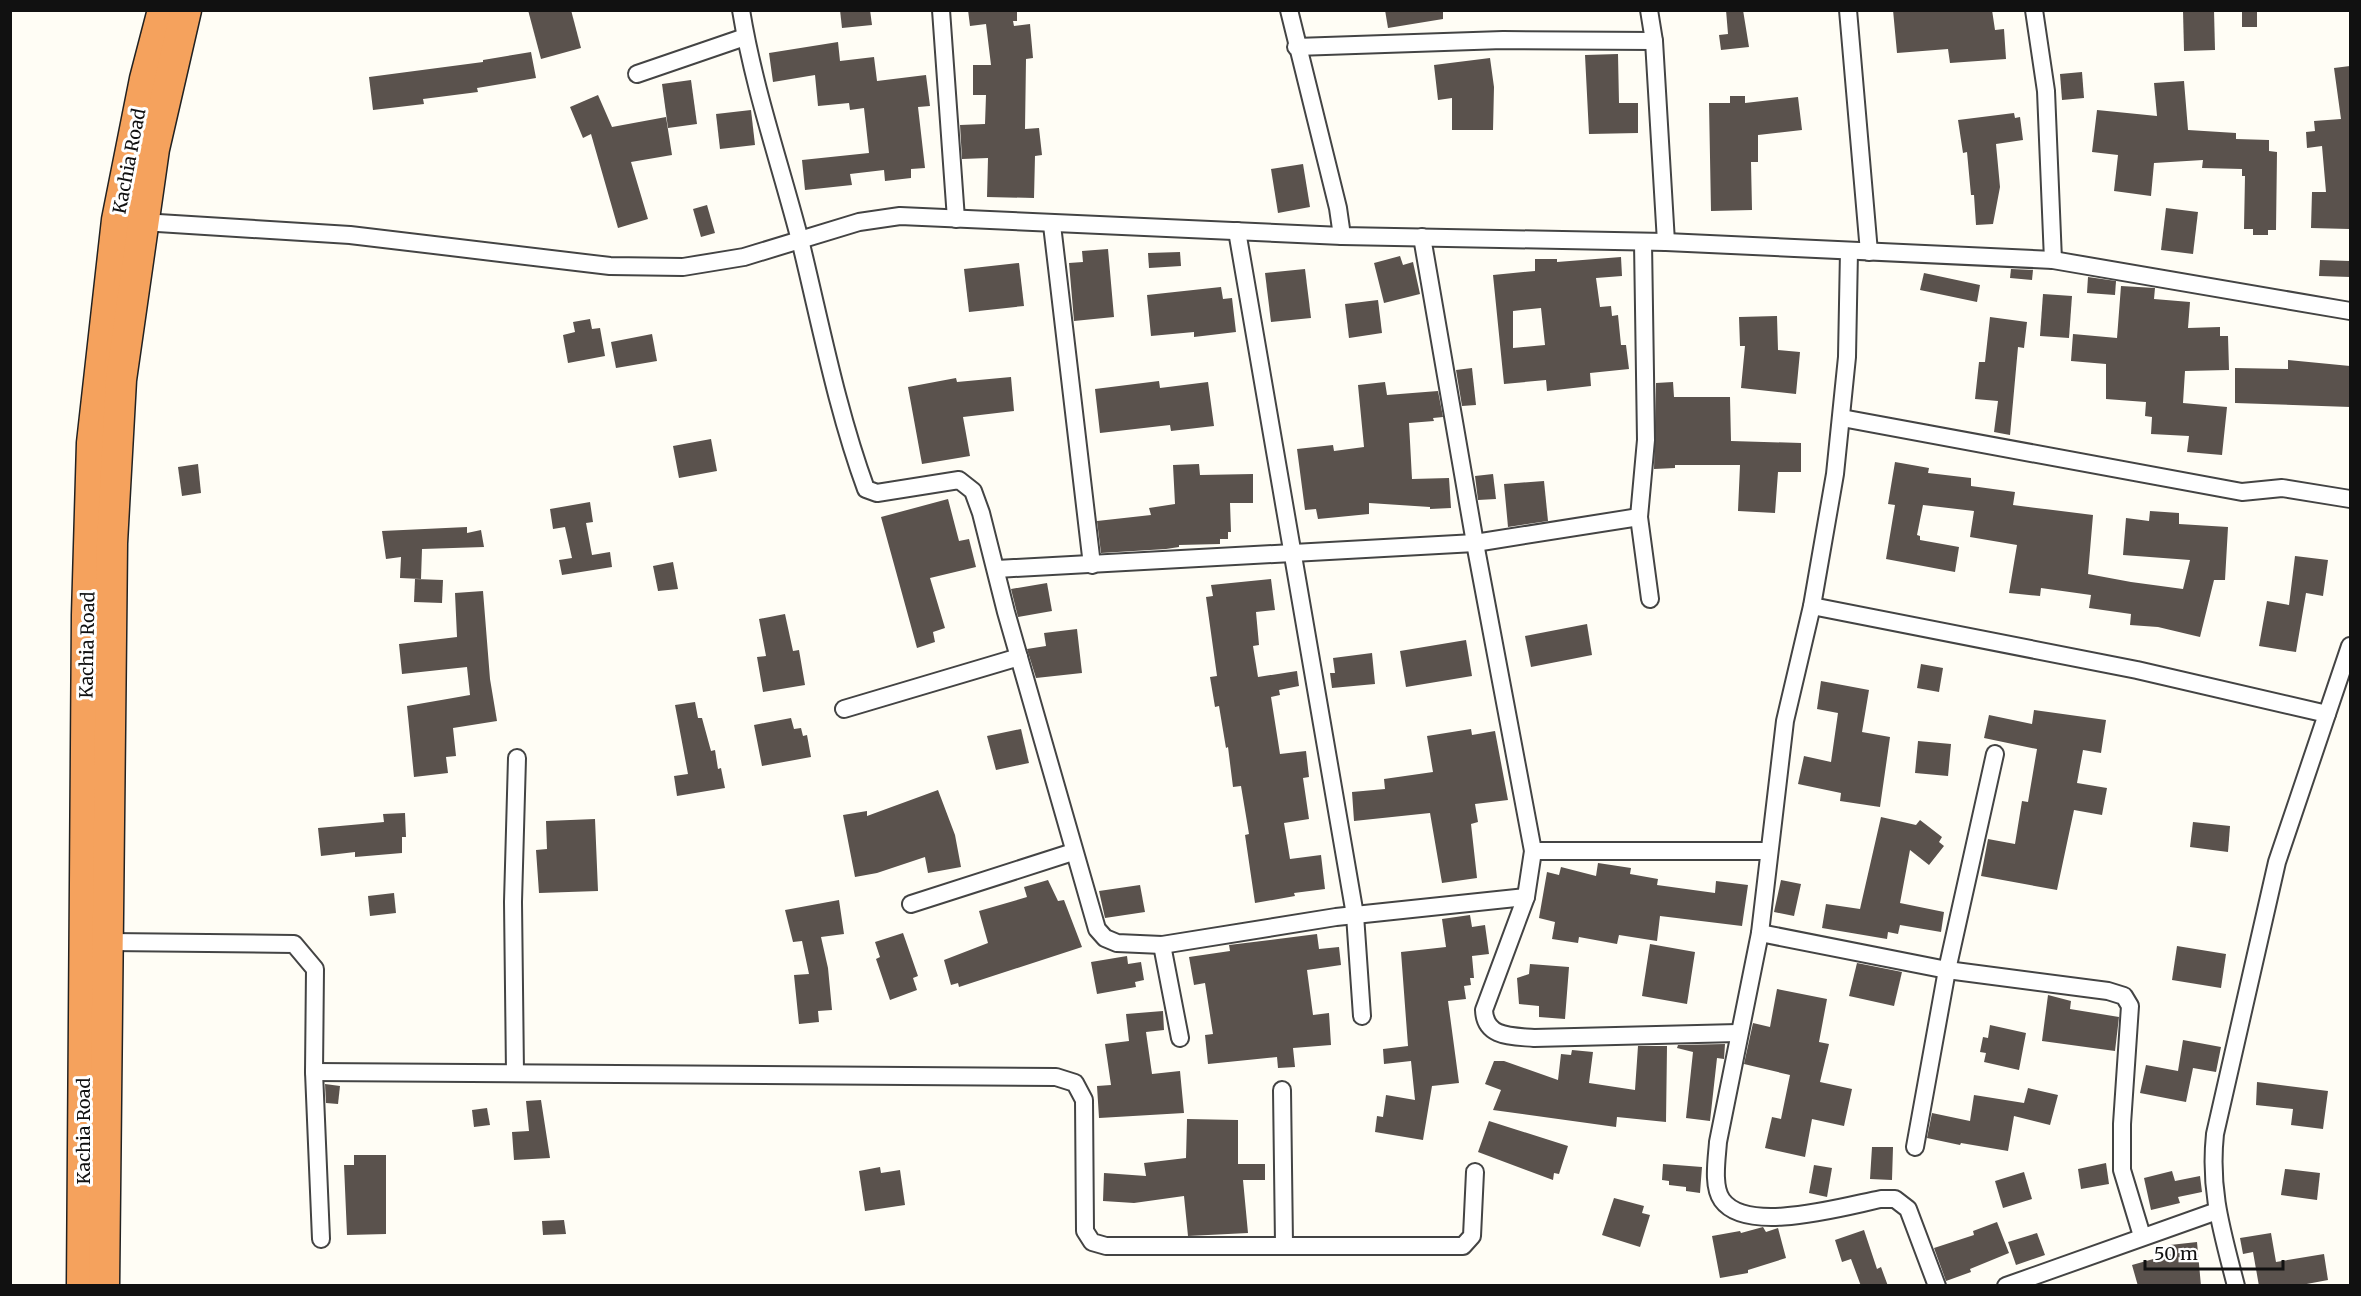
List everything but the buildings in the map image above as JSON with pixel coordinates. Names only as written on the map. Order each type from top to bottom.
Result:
[{"type":"highway","name":"Kachia Road","points":[[82,1286],[87,627],[92,443],[117,220],[140,101],[163,10]]},
{"type":"highway","name":"Kachia Road","points":[[104,1286],[110,942],[112,543],[120,380],[154,149],[186,10]]},
{"type":"street","points":[[741,10],[745,37],[772,147],[800,241],[836,389],[866,489],[877,493],[959,480],[973,491],[997,569],[1073,852],[1097,929],[1105,938],[1117,943],[1162,945],[1355,915],[1526,897]]},
{"type":"street","points":[[941,10],[956,219]]},
{"type":"street","points":[[1289,10],[1296,47],[1338,208],[1342,236]]},
{"type":"street","points":[[1649,10],[1654,41],[1666,242]]},
{"type":"street","points":[[1848,10],[1869,252]]},
{"type":"street","points":[[2034,10],[2046,91],[2053,260]]},
{"type":"street","points":[[636,74],[745,37]]},
{"type":"street","points":[[1296,47],[1503,40],[1654,41]]},
{"type":"street","points":[[142,222],[350,235],[610,266],[683,267],[744,257],[859,222],[900,216],[1052,225],[1342,236],[1666,242],[2053,260],[2350,311]]},
{"type":"street","points":[[1052,225],[1092,564]]},
{"type":"street","points":[[1237,231],[1355,915],[1362,1016]]},
{"type":"street","points":[[1422,237],[1475,543],[1533,851],[1526,897],[1484,1010],[1485,1020],[1491,1030],[1502,1035],[1534,1038],[1738,1033]]},
{"type":"street","points":[[1643,242],[1646,440],[1639,495],[1639,517],[1650,599]]},
{"type":"street","points":[[1849,250],[1847,357],[1835,474],[1812,606],[1785,722],[1760,933],[1738,1033],[1718,1142],[1716,1175],[1721,1199],[1733,1211],[1755,1216],[1792,1216],[1881,1199],[1895,1199],[1908,1209],[1937,1286]]},
{"type":"street","points":[[1842,418],[2242,492],[2282,488],[2350,499]]},
{"type":"street","points":[[997,569],[1475,543],[1639,517]]},
{"type":"street","points":[[1812,606],[2137,670],[2327,714]]},
{"type":"street","points":[[2236,1286],[2217,1211],[2212,1169],[2215,1134],[2245,993],[2277,862],[2350,646]]},
{"type":"street","points":[[844,709],[1019,657]]},
{"type":"street","points":[[1914,1147],[1947,970],[1995,754]]},
{"type":"street","points":[[515,1073],[513,902],[516,758]]},
{"type":"street","points":[[1533,851],[1769,851]]},
{"type":"street","points":[[911,904],[1073,852]]},
{"type":"street","points":[[1760,933],[1947,970],[2108,991],[2124,996],[2130,1006],[2122,1124],[2122,1170],[2142,1236]]},
{"type":"street","points":[[110,942],[294,944],[315,969],[315,1072],[321,1239]]},
{"type":"street","points":[[1162,945],[1180,1038]]},
{"type":"street","points":[[315,1072],[1056,1077],[1075,1083],[1084,1100],[1085,1231],[1092,1242],[1106,1246],[1284,1244],[1463,1246],[1472,1236],[1475,1172]]},
{"type":"street","points":[[1282,1090],[1284,1244]]},
{"type":"street","points":[[2006,1286],[2028,1282],[2142,1236],[2217,1211]]}]
